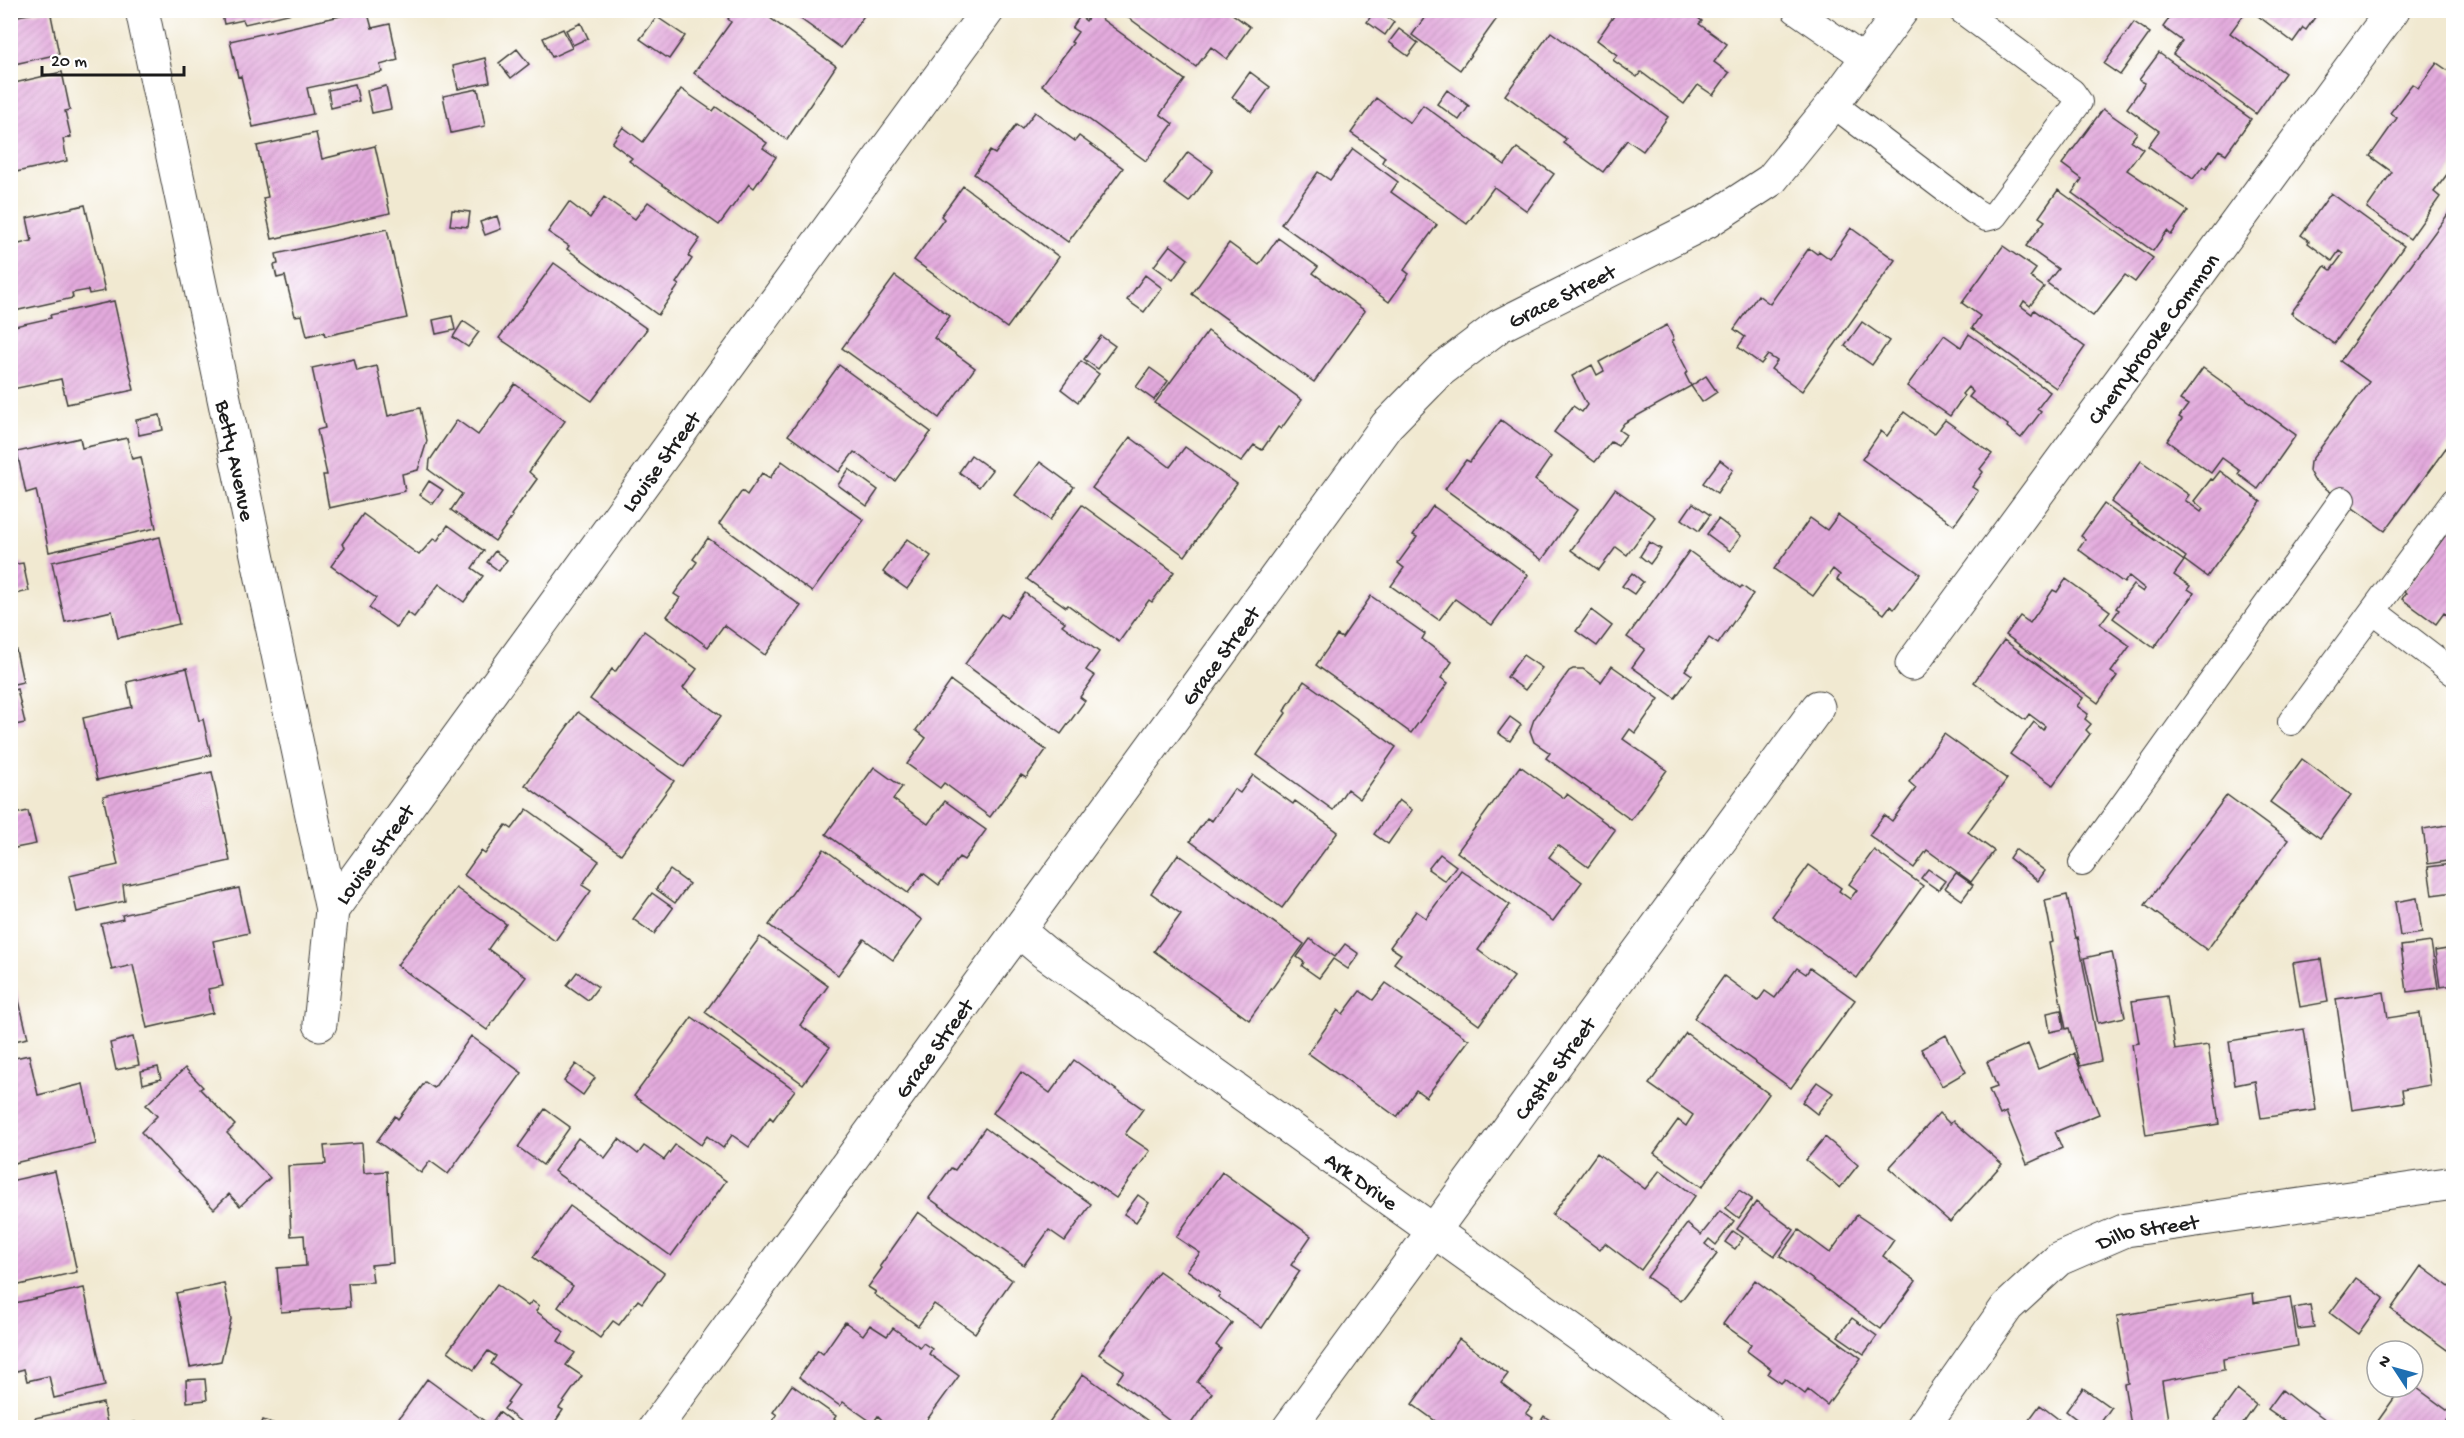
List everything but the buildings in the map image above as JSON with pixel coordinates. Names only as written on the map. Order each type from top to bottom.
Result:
[{"type":"street","name":"Betty Avenue","points":[[142,10],[332,910]]},
{"type":"street","name":"Louise Street","points":[[332,910],[988,10]]},
{"type":"street","name":"Grace Street","points":[[655,1428],[1388,425],[1441,370],[1499,326],[1708,221],[1771,180],[1833,104],[1902,10]]},
{"type":"street","name":"Cherrybrooke Common","points":[[1912,664],[2392,10]]},
{"type":"street","name":"Castle Street","points":[[1289,1428],[1818,707]]},
{"type":"street","points":[[320,1024],[332,910]]},
{"type":"street","name":"Ark Drive","points":[[1019,931],[1044,952],[1709,1428]]},
{"type":"street","name":"Dillo Street","points":[[1922,1428],[2007,1307],[2059,1259],[2126,1230],[2454,1183]]},
{"type":"lane","points":[[1795,10],[1866,59]]},
{"type":"lane","points":[[1833,104],[1974,211],[1986,218],[1994,216],[2079,102],[2072,92],[1961,10]]},
{"type":"lane","points":[[2082,863],[2342,500]]},
{"type":"lane","points":[[2291,722],[2454,501]]},
{"type":"lane","points":[[2373,611],[2454,673]]}]
